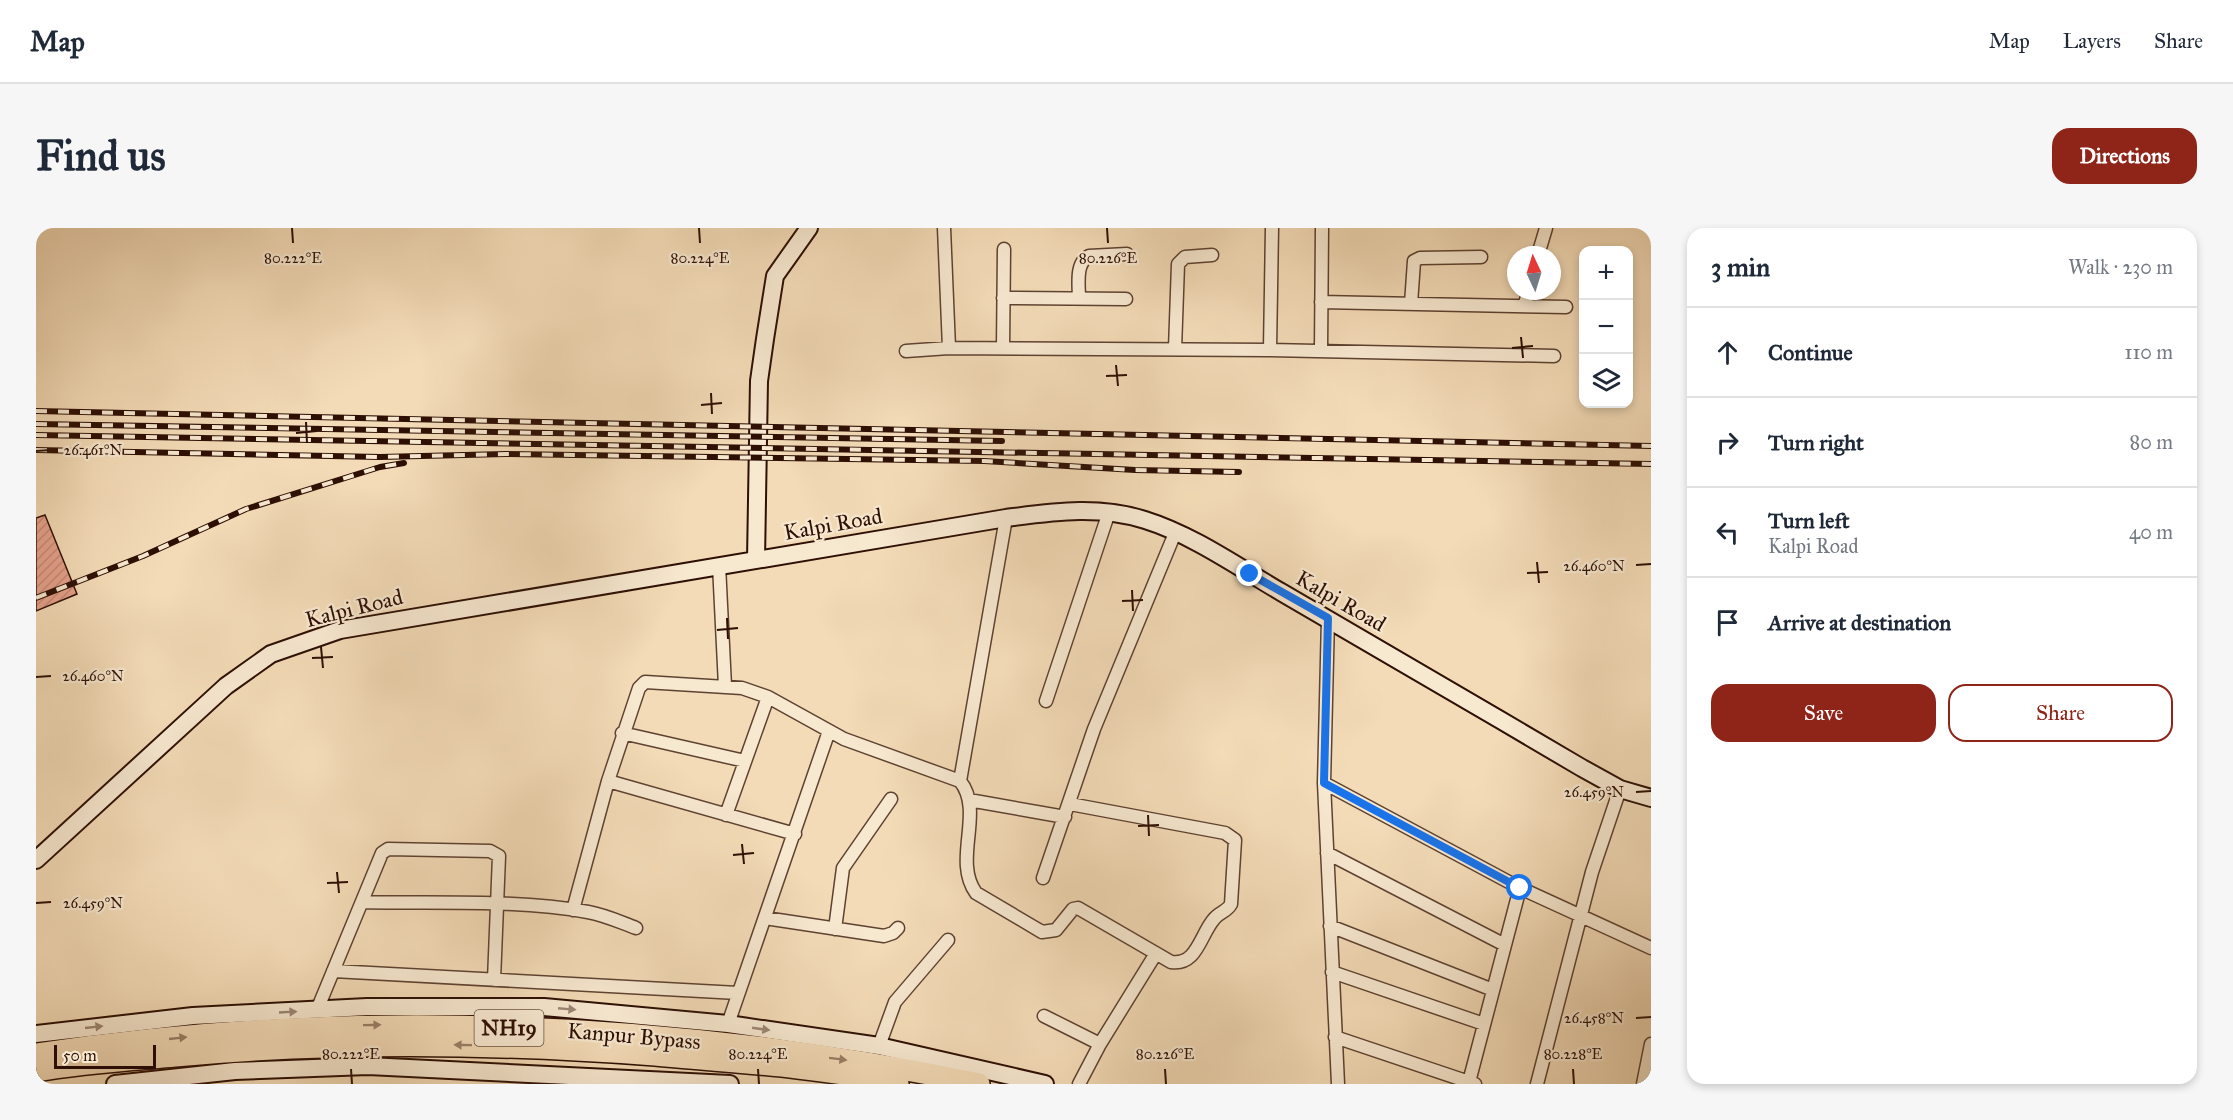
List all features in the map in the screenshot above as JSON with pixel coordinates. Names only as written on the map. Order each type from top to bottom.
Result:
[{"type":"highway","name":"Kanpur Bypass","points":[[36,1054],[225,1033],[370,1025],[545,1028],[727,1044],[889,1065],[979,1084]]},
{"type":"highway","name":"Kanpur Bypass","points":[[36,1071],[67,1066],[258,1050],[368,1044],[542,1046],[724,1061],[898,1084]]},
{"type":"main road","points":[[756,560],[759,381],[775,276],[809,228]]},
{"type":"main road","name":"Kalpi Road","points":[[36,860],[226,686],[271,654],[340,630],[1006,518],[1072,509],[1109,512],[1145,520],[1175,533],[1328,618],[1620,789],[1651,798]]},
{"type":"main road","points":[[36,1034],[193,1016],[316,1010],[544,1007],[728,1024],[879,1046],[1045,1084]]},
{"type":"main road","points":[[116,1084],[235,1071],[368,1066],[730,1084]]},
{"type":"street","points":[[944,228],[949,348]]},
{"type":"street","points":[[1270,350],[1272,228]]},
{"type":"street","points":[[1321,351],[1322,228]]},
{"type":"street","points":[[1541,246],[1546,228]]},
{"type":"street","points":[[1003,348],[1004,249]]},
{"type":"street","points":[[1078,298],[1080,264],[1083,259],[1089,256],[1127,254]]},
{"type":"street","points":[[1175,349],[1178,264],[1185,257],[1212,255]]},
{"type":"street","points":[[1411,304],[1414,261],[1420,258],[1480,257]]},
{"type":"street","points":[[1003,298],[1126,299]]},
{"type":"street","points":[[1524,306],[1526,300]]},
{"type":"street","points":[[1321,302],[1566,307]]},
{"type":"street","points":[[906,351],[949,348],[1175,349],[1554,356]]},
{"type":"street","points":[[1046,701],[1109,512]]},
{"type":"street","points":[[960,781],[1006,518]]},
{"type":"street","points":[[1043,879],[1094,729],[1175,533]]},
{"type":"street","points":[[719,566],[726,686]]},
{"type":"street","points":[[1328,618],[1324,783],[1338,1084]]},
{"type":"street","points":[[573,910],[622,733],[639,688],[645,682],[726,686],[768,697],[859,745],[960,781],[966,789],[969,800],[967,868],[971,886],[976,893],[1047,933],[1056,930],[1073,909],[1083,910],[1155,955],[1171,962],[1186,962],[1191,958],[1214,919],[1229,908],[1232,897],[1236,840],[1226,833],[1070,804]]},
{"type":"street","points":[[726,815],[768,697]]},
{"type":"street","points":[[728,1024],[829,731]]},
{"type":"street","points":[[622,733],[745,761]]},
{"type":"street","points":[[608,781],[795,834]]},
{"type":"street","points":[[1324,783],[1520,888],[1581,918],[1651,948]]},
{"type":"street","points":[[1537,1084],[1592,872],[1620,789]]},
{"type":"street","points":[[835,928],[843,868],[891,799]]},
{"type":"street","points":[[969,800],[1065,817]]},
{"type":"street","points":[[316,1010],[382,854],[395,848],[496,852],[500,862],[494,980]]},
{"type":"street","points":[[1327,853],[1505,945]]},
{"type":"street","points":[[1335,1037],[1472,1083],[1493,990],[1520,888]]},
{"type":"street","points":[[362,902],[498,905],[573,910],[601,915],[636,928]]},
{"type":"street","points":[[765,918],[884,936],[893,933],[898,928]]},
{"type":"street","points":[[1330,926],[1493,990]]},
{"type":"street","points":[[879,1046],[895,1002],[948,940]]},
{"type":"street","points":[[1079,1084],[1155,955]]},
{"type":"street","points":[[333,971],[738,993]]},
{"type":"street","points":[[1332,972],[1485,1024]]},
{"type":"street","points":[[1044,1016],[1101,1044]]},
{"type":"street","points":[[1643,1084],[1651,1044]]},
{"type":"building","points":[[45,515],[77,594],[36,611],[36,518]]},
{"type":"railway","points":[[36,411],[1651,446]]},
{"type":"railway","points":[[36,424],[1002,441]]},
{"type":"railway","points":[[36,435],[1651,464]]},
{"type":"railway","points":[[36,450],[380,457],[506,454],[984,461],[1135,470],[1239,472]]},
{"type":"railway","points":[[36,598],[143,556],[246,509],[380,467],[404,463]]},
{"type":"route","points":[[1250,574],[1328,618],[1324,707],[1324,783],[1520,888]]}]
